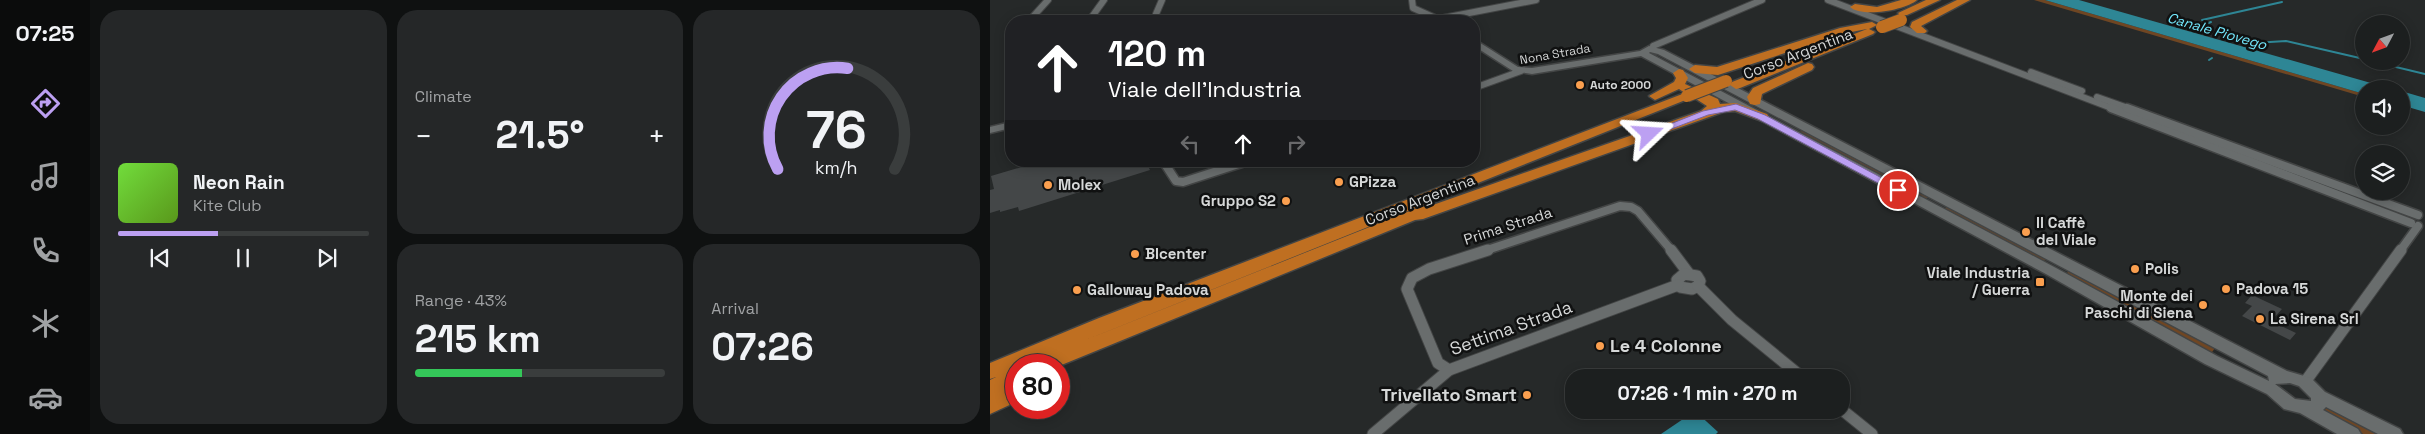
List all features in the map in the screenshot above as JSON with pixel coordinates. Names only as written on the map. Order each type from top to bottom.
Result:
[{"type":"highway","points":[[1855,8],[1877,10],[1912,0]]},
{"type":"highway","name":"Corso Argentina","points":[[1897,18],[1935,0]]},
{"type":"highway","name":"Corso Argentina","points":[[1065,354],[1275,264],[1686,95],[1731,83],[1897,18],[1950,0]]},
{"type":"highway","points":[[1921,31],[1915,27],[1916,24],[1965,0]]},
{"type":"highway","points":[[1695,69],[1718,71],[1844,30],[1877,26]]},
{"type":"highway","points":[[1755,101],[1752,97],[1758,91],[1869,39],[1877,26]]},
{"type":"highway","points":[[1678,73],[1686,95]]},
{"type":"highway","points":[[1686,95],[1688,88],[1713,102],[1714,107],[1706,113]]},
{"type":"highway","points":[[1381,222],[1566,133],[1686,95]]},
{"type":"highway","points":[[1381,222],[1729,106],[1744,109],[1762,117]]},
{"type":"highway","points":[[990,358],[1105,312],[1224,271],[1275,264]]},
{"type":"highway","points":[[1070,354],[1130,336],[1212,303],[1275,264]]},
{"type":"highway","name":"Corso Argentina","points":[[990,371],[1005,368]]},
{"type":"highway","points":[[990,388],[1005,381]]},
{"type":"highway","points":[[990,406],[1005,398]]},
{"type":"street","points":[[1034,15],[1048,0]]},
{"type":"street","points":[[1093,15],[1104,0]]},
{"type":"street","points":[[1156,14],[1162,0]]},
{"type":"street","points":[[1412,0],[1413,8],[1429,15]]},
{"type":"street","points":[[1464,15],[1536,0]]},
{"type":"street","points":[[1762,0],[1653,46],[1653,49],[1695,69],[2282,376],[2305,382],[2319,396],[2394,434]]},
{"type":"street","points":[[1828,0],[2038,81],[2070,90],[2214,144],[2418,226]]},
{"type":"street","points":[[1835,0],[2055,81],[2070,90]]},
{"type":"street","points":[[1480,46],[1521,71]]},
{"type":"street","name":"Nona Strada","points":[[1480,86],[1521,71],[1532,71],[1642,53],[1653,49]]},
{"type":"street","points":[[1642,53],[2051,271],[2211,360],[2273,390],[2290,404],[2304,408],[2352,434]]},
{"type":"street","points":[[2038,81],[2051,83],[2055,81]]},
{"type":"street","points":[[990,130],[1005,126]]},
{"type":"street","points":[[2214,144],[2421,216]]},
{"type":"street","points":[[1167,167],[1176,181],[1183,182],[1229,167]]},
{"type":"street","points":[[1932,208],[1946,200]]},
{"type":"street","name":"Prima Strada","points":[[1449,370],[1438,363],[1407,289],[1412,278],[1429,269],[1620,206],[1631,207],[1638,211],[1683,263],[1689,274],[1699,278],[1698,286],[1732,320],[1791,369]]},
{"type":"street","points":[[2418,226],[2407,217],[2421,216]]},
{"type":"street","points":[[2305,382],[2418,226]]},
{"type":"street","points":[[2051,271],[2064,262]]},
{"type":"street","points":[[1689,274],[1678,278],[1678,285],[1688,289],[1698,286]]},
{"type":"street","name":"Settima Strada","points":[[1373,434],[1449,370],[1678,285]]},
{"type":"street","points":[[2273,390],[2272,380],[2282,376]]},
{"type":"street","points":[[2304,408],[2316,407],[2319,404],[2319,396]]},
{"type":"street","points":[[1850,416],[1872,434]]},
{"type":"shaded area","points":[[2034,0],[2045,0],[2355,91],[2355,94]]},
{"type":"shaded area","points":[[1805,130],[1930,197],[1923,199],[1799,132]]},
{"type":"shaded area","points":[[1947,206],[2047,259],[2043,261],[1944,210]]},
{"type":"shaded area","points":[[2069,271],[2073,271],[2215,348],[2210,355],[2066,274]]},
{"type":"shaded area","points":[[2328,407],[2384,434],[2363,434],[2320,411]]},
{"type":"water","points":[[2045,0],[2079,0],[2360,80],[2355,80],[2355,91]]},
{"type":"water","points":[[2410,94],[2425,98],[2425,112],[2410,108]]},
{"type":"water","points":[[1683,419],[1704,419],[1718,432],[1716,434],[1661,434]]},
{"type":"building","name":"Molex","points":[[1022,167],[1148,167],[1150,170],[1019,211],[1018,207],[990,213],[990,190],[994,189],[991,176]]},
{"type":"building","name":"La Sirena Srl","points":[[2252,295],[2282,309],[2271,321],[2296,333],[2290,340],[2242,316],[2252,306],[2245,303]]},
{"type":"waterway","name":"Canale Piovego","points":[[2202,20],[2282,2]]},
{"type":"waterway","name":"Canale Piovego","points":[[2206,24],[2211,22]]},
{"type":"waterway","name":"Canale Piovego","points":[[2254,43],[2286,41],[2355,57]]},
{"type":"waterway","points":[[2408,70],[2425,74]]},
{"type":"place","name":"Auto 2000","points":[[1580,85]]},
{"type":"place","name":"GPizza","points":[[1339,182]]},
{"type":"place","name":"Molex","points":[[1048,185]]},
{"type":"place","name":"Gruppo S2","points":[[1286,201]]},
{"type":"place","name":"Il Caffè del Viale","points":[[2026,232]]},
{"type":"place","name":"BIcenter","points":[[1135,254]]},
{"type":"place","name":"Polis","points":[[2135,269]]},
{"type":"place","name":"Viale Industria / Guerra","points":[[2040,282]]},
{"type":"place","name":"Padova 15","points":[[2226,289]]},
{"type":"place","name":"Galloway Padova","points":[[1077,290]]},
{"type":"place","name":"Monte dei Paschi di Siena","points":[[2203,305]]},
{"type":"place","name":"La Sirena Srl","points":[[2260,319]]},
{"type":"place","name":"Le 4 Colonne","points":[[1600,346]]},
{"type":"place","name":"Trivellato Smart","points":[[1527,395]]},
{"type":"route","points":[[1649,134],[1706,113],[1729,106],[1736,107],[1762,117],[1898,190]]}]
